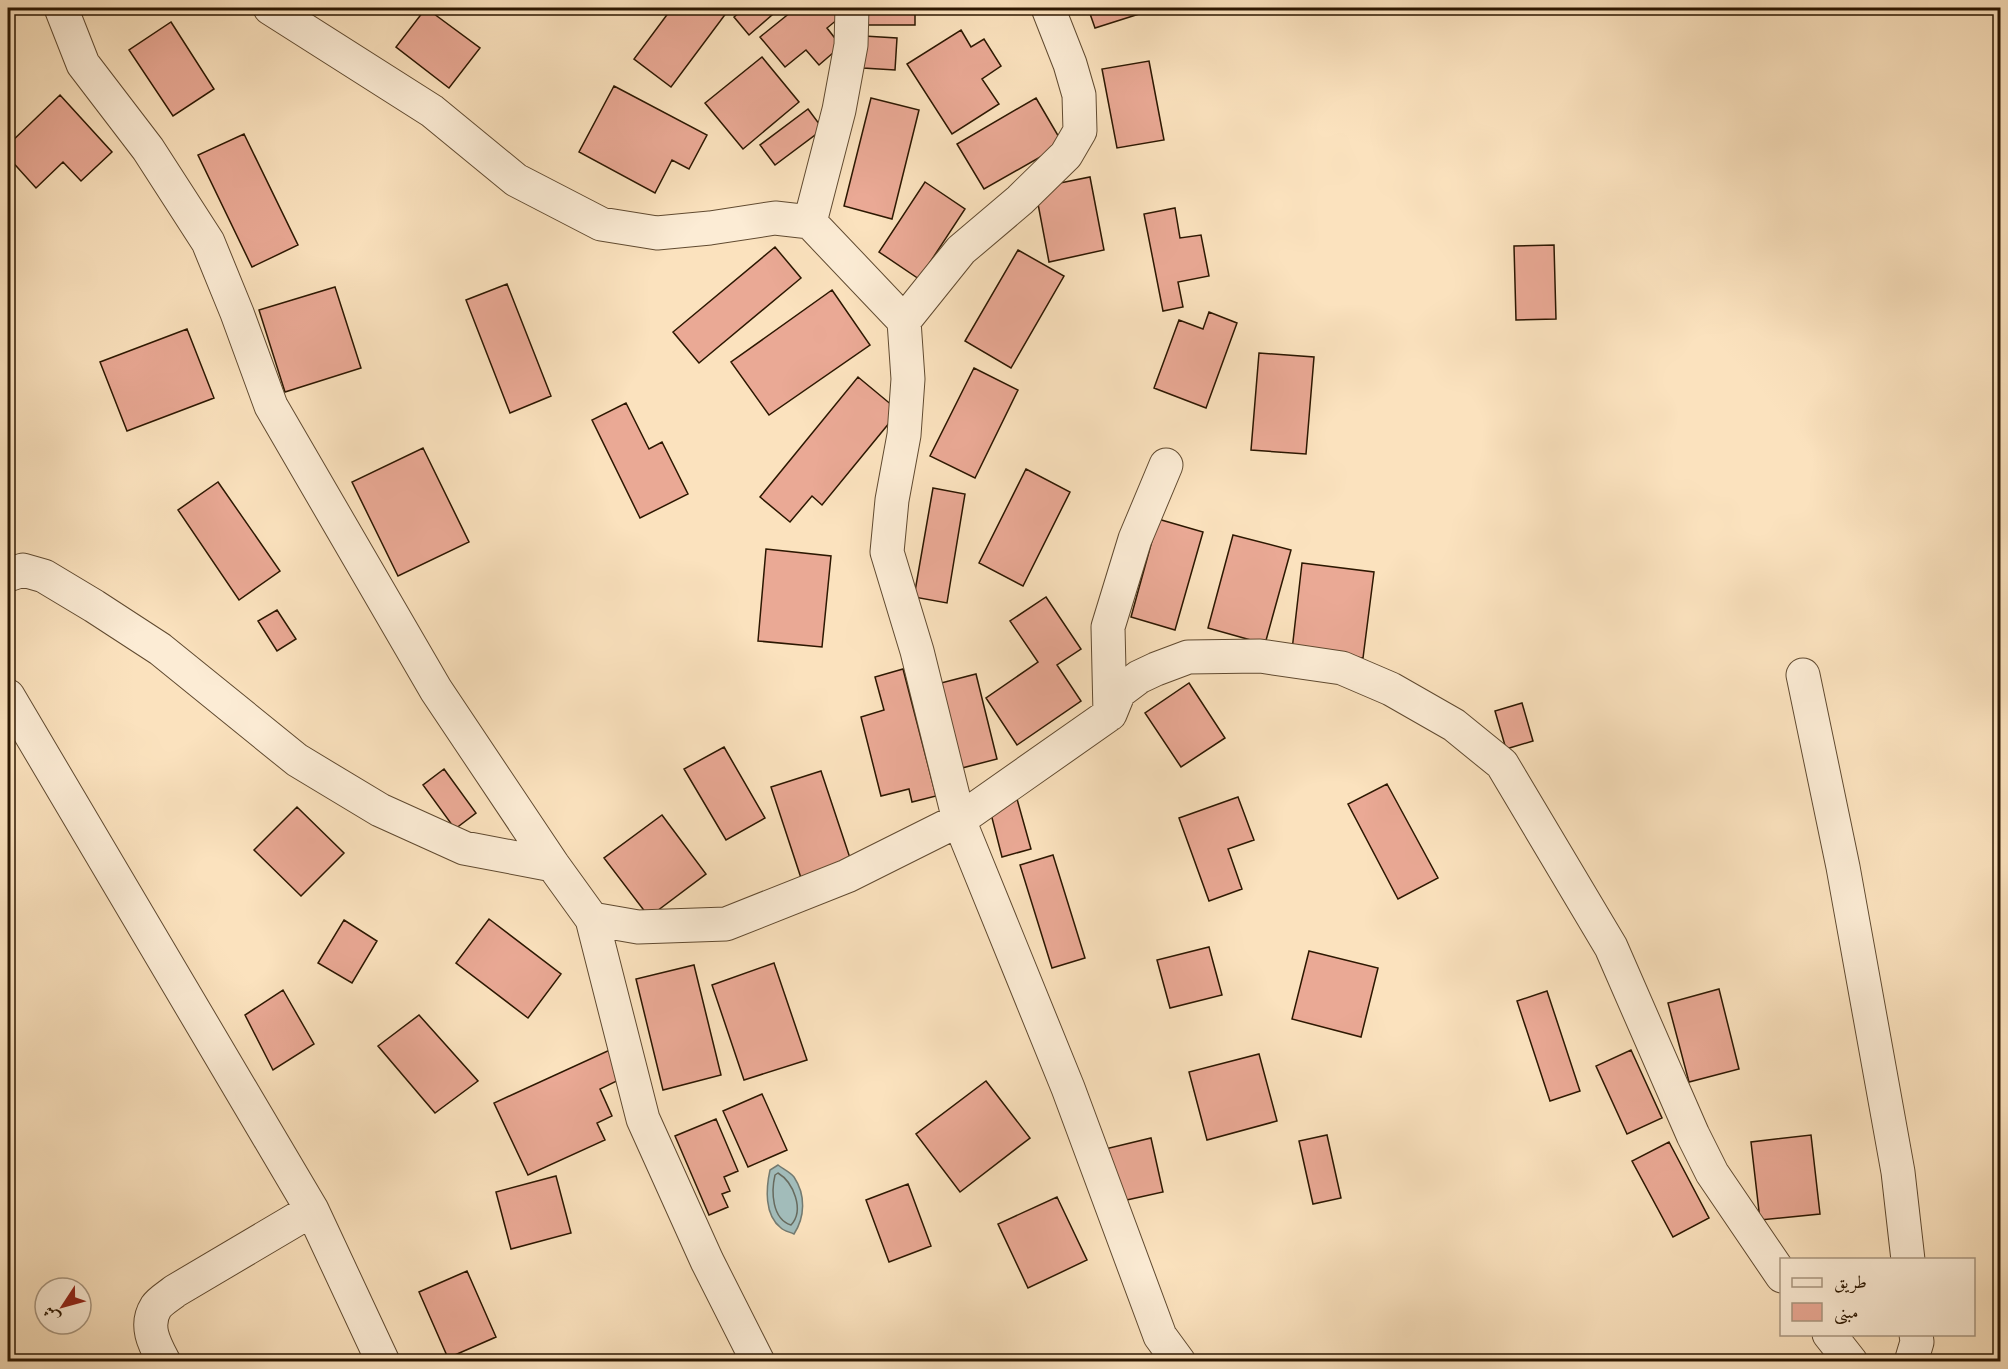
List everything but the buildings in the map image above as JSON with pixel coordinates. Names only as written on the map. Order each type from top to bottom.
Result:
[{"type":"street","points":[[61,8],[83,64],[148,149],[208,242],[271,406],[436,690],[553,865],[592,919],[643,1119],[707,1261],[758,1362]]},
{"type":"street","points":[[270,8],[432,111],[516,180],[601,224],[657,233],[775,218],[810,222],[904,321],[908,379],[904,435],[891,500],[887,552],[917,651],[959,820],[1068,1088],[1160,1336],[1179,1362]]},
{"type":"street","points":[[810,222],[839,110],[851,45],[852,8]]},
{"type":"street","points":[[904,321],[961,250],[1020,200],[1066,155],[1080,131],[1080,95],[1048,8]]},
{"type":"street","points":[[1110,714],[1108,627],[1135,538],[1166,465]]},
{"type":"street","points":[[8,575],[23,570],[44,576],[94,606],[160,649],[297,760],[380,810],[464,848],[553,865]]},
{"type":"street","points":[[592,919],[638,927],[726,924],[847,876],[959,820],[1110,714],[1119,692],[1139,677],[1188,657],[1260,656],[1341,668],[1391,688],[1454,725],[1502,764],[1611,947],[1688,1124],[1712,1173],[1780,1273]]},
{"type":"street","points":[[1803,675],[1843,867],[1898,1172],[1908,1258]]},
{"type":"street","points":[[8,696],[312,1210],[383,1362]]},
{"type":"street","points":[[164,1362],[152,1339],[152,1320],[157,1306],[175,1291],[312,1210]]},
{"type":"street","points":[[1830,1336],[1851,1362]]},
{"type":"street","points":[[1911,1362],[1917,1342],[1916,1336]]},
{"type":"water","points":[[778,1165],[794,1177],[801,1191],[802,1213],[794,1234],[775,1223],[769,1209],[767,1193],[770,1170]]}]
